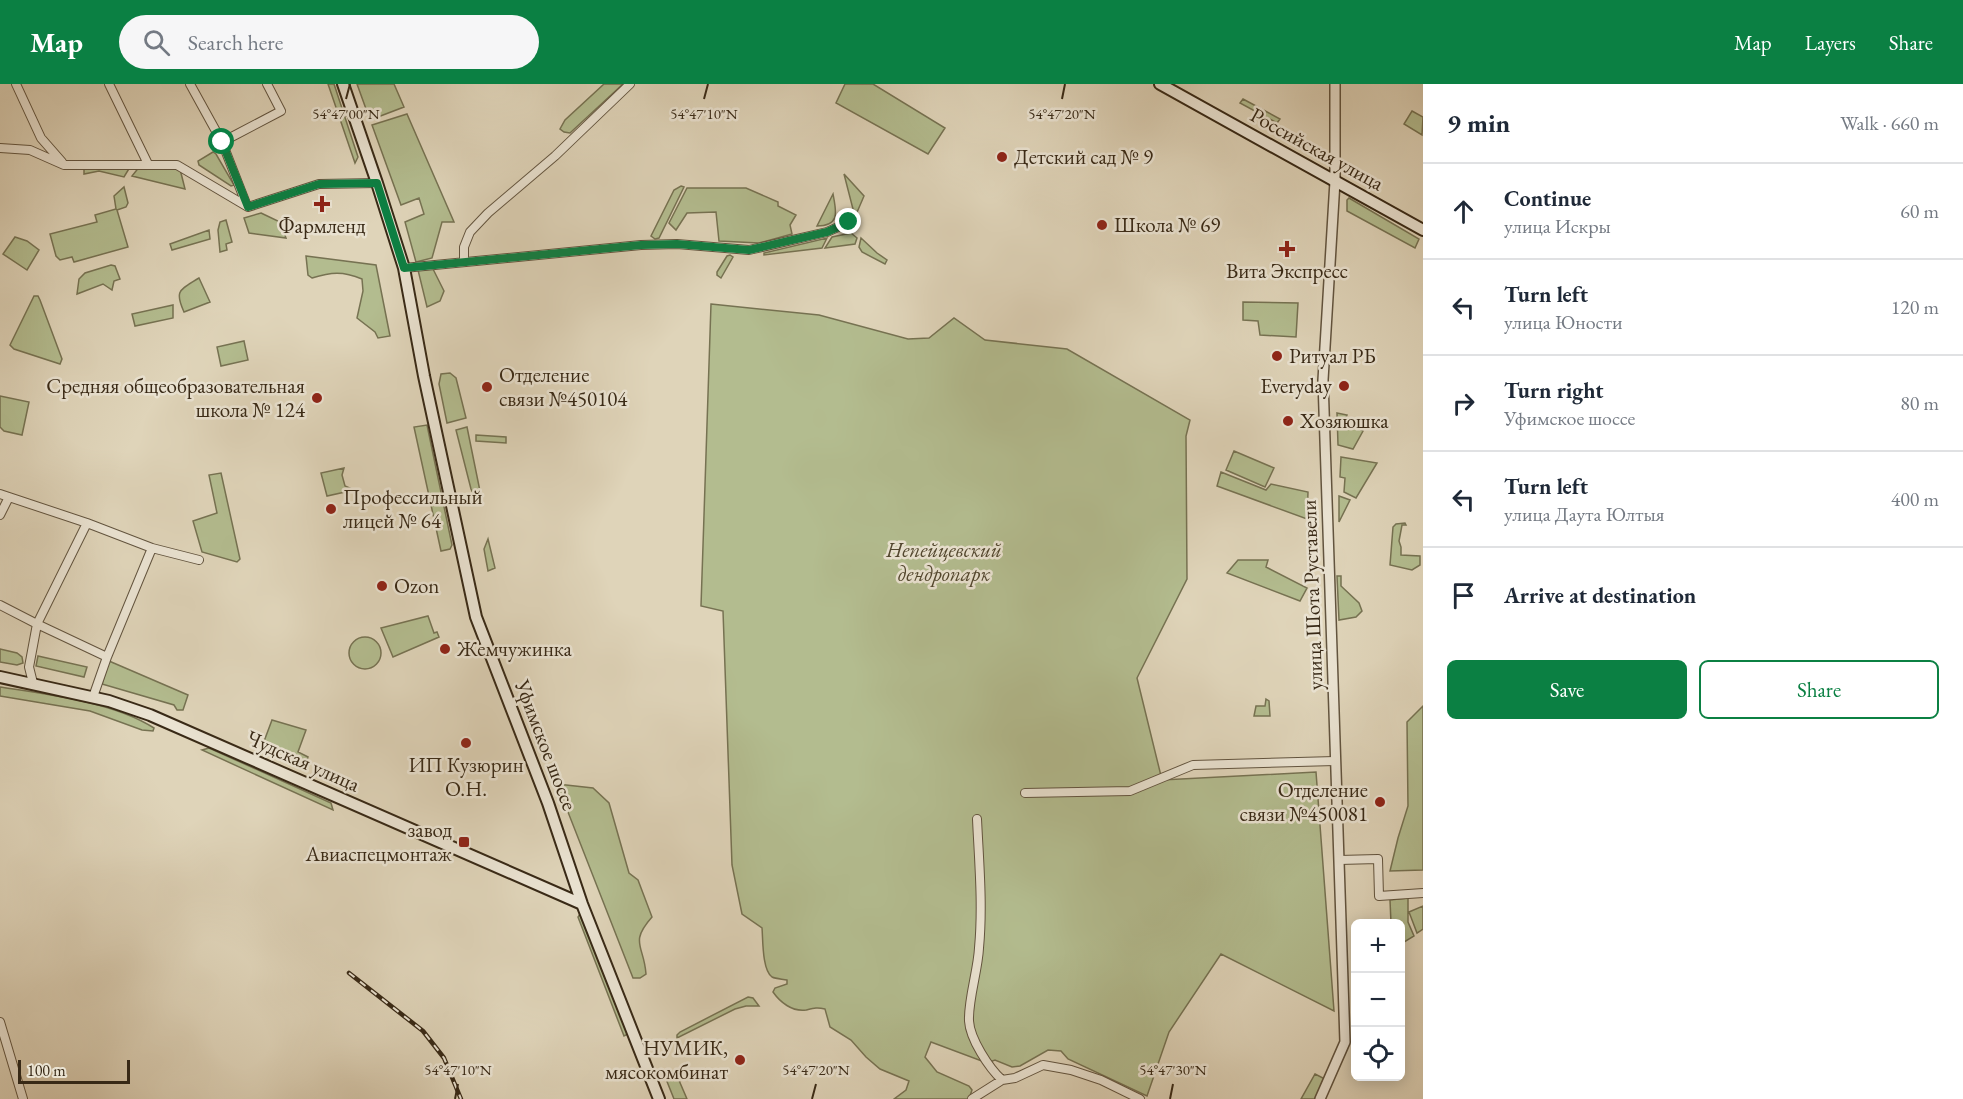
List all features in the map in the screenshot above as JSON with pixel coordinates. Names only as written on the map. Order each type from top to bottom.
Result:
[{"type":"main road","name":"Уфимское шоссе","points":[[343,84],[404,268],[424,376],[476,617],[548,803],[582,904],[658,1099]]},
{"type":"main road","name":"Российская улица","points":[[1160,84],[1423,230]]},
{"type":"main road","name":"Чудская улица","points":[[0,677],[93,697],[150,715],[582,904]]},
{"type":"street","points":[[16,84],[41,138],[64,165]]},
{"type":"street","points":[[110,84],[148,164]]},
{"type":"street","points":[[190,84],[222,142],[248,207]]},
{"type":"street","points":[[222,142],[281,111],[267,84]]},
{"type":"street","points":[[464,262],[464,247],[470,232],[488,213],[555,156],[630,84]]},
{"type":"street","name":"улица Шота Руставели","points":[[1320,1099],[1345,1042],[1323,380],[1335,181],[1335,84]]},
{"type":"street","points":[[0,148],[30,150],[64,165],[177,165],[248,207],[319,184],[377,183]]},
{"type":"street","points":[[404,268],[641,245],[677,244],[749,250],[827,232],[849,222]]},
{"type":"street","points":[[0,494],[152,548],[199,560]]},
{"type":"street","points":[[0,515],[9,497]]},
{"type":"street","points":[[33,683],[29,667],[37,624],[87,523]]},
{"type":"street","points":[[93,697],[152,548]]},
{"type":"street","points":[[0,604],[107,657]]},
{"type":"street","points":[[1025,793],[1130,791],[1193,765],[1335,761]]},
{"type":"street","points":[[977,819],[981,895],[980,948],[969,1022],[990,1068],[1002,1080]]},
{"type":"street","points":[[1339,860],[1378,859],[1379,896],[1423,893]]},
{"type":"street","points":[[0,1022],[24,1099]]},
{"type":"street","points":[[972,1099],[1002,1080],[1015,1078],[1043,1065],[1071,1070],[1101,1080],[1140,1099]]},
{"type":"green space","points":[[328,84],[334,84],[358,157],[355,163]]},
{"type":"green space","points":[[357,84],[394,84],[404,107],[370,120]]},
{"type":"green space","points":[[604,84],[623,84],[570,133],[560,129],[565,120]]},
{"type":"green space","points":[[845,84],[873,84],[945,128],[928,154],[836,103]]},
{"type":"green space","points":[[1243,99],[1280,119],[1277,123],[1240,103]]},
{"type":"green space","points":[[1412,111],[1423,117],[1422,135],[1404,124]]},
{"type":"green space","points":[[407,114],[454,222],[442,222],[432,258],[416,262],[405,222],[424,214],[419,198],[401,205],[372,125]]},
{"type":"green space","points":[[213,152],[234,185],[231,186],[199,165],[198,161]]},
{"type":"green space","points":[[140,166],[180,169],[185,189],[132,176]]},
{"type":"green space","points":[[130,167],[124,177],[99,171],[84,174],[84,169]]},
{"type":"green space","points":[[844,174],[864,196],[855,217]]},
{"type":"green space","points":[[681,186],[684,187],[659,238],[655,239],[651,236],[674,190]]},
{"type":"green space","points":[[124,187],[128,203],[126,207],[117,210],[128,247],[74,262],[72,257],[60,260],[56,256],[50,234],[97,222],[95,215],[116,209],[114,196]]},
{"type":"green space","points":[[687,188],[746,188],[778,202],[778,206],[796,215],[790,225],[792,234],[759,243],[719,241],[716,212],[687,213],[676,230],[669,223]]},
{"type":"green space","points":[[833,194],[836,212],[833,220],[825,225],[817,226]]},
{"type":"green space","points":[[1349,198],[1419,239],[1415,248],[1347,211]]},
{"type":"green space","points":[[261,213],[280,222],[286,238],[249,233],[244,218]]},
{"type":"green space","points":[[226,220],[232,242],[226,244],[227,250],[220,252],[218,230],[220,222]]},
{"type":"green space","points":[[209,230],[210,239],[172,250],[170,244]]},
{"type":"green space","points":[[851,233],[857,238],[855,244],[825,248],[832,237]]},
{"type":"green space","points":[[15,237],[27,241],[39,250],[27,270],[3,254]]},
{"type":"green space","points":[[827,238],[822,248],[764,255],[764,253]]},
{"type":"green space","points":[[861,238],[887,260],[885,264],[862,252],[859,247]]},
{"type":"green space","points":[[730,255],[733,257],[721,278],[717,272]]},
{"type":"green space","points":[[306,256],[376,265],[390,336],[378,338],[375,332],[357,318],[363,291],[362,279],[337,273],[312,278],[308,275]]},
{"type":"green space","points":[[111,265],[115,266],[120,279],[114,281],[112,290],[103,284],[77,294],[79,279],[85,273]]},
{"type":"green space","points":[[433,269],[444,291],[440,301],[427,307],[418,270]]},
{"type":"green space","points":[[199,278],[210,302],[184,312],[179,295],[183,288]]},
{"type":"green space","points":[[34,296],[38,296],[40,300],[62,359],[60,364],[14,349],[10,345]]},
{"type":"green space","points":[[1243,302],[1298,303],[1296,337],[1260,335],[1258,321],[1243,320]]},
{"type":"green space","name":"Непейцевский дендропарк","points":[[711,304],[819,315],[908,339],[929,338],[954,318],[985,340],[1067,349],[1190,420],[1186,436],[1187,579],[1137,678],[1162,780],[1316,772],[1334,1011],[1221,954],[1169,1032],[1147,1096],[1068,1059],[1061,1051],[1048,1050],[1020,1066],[1012,1067],[995,1060],[987,1063],[931,1042],[925,1057],[937,1072],[969,1086],[972,1090],[969,1099],[894,1099],[906,1090],[909,1081],[880,1069],[851,1040],[830,1027],[825,1009],[796,1009],[787,1006],[776,996],[773,992],[775,988],[787,984],[787,980],[772,977],[766,968],[762,928],[742,914],[732,865],[723,611],[701,606]]},
{"type":"green space","points":[[173,305],[173,318],[135,326],[132,314]]},
{"type":"green space","points":[[244,341],[248,360],[221,366],[217,347]]},
{"type":"green space","points":[[450,373],[456,378],[466,418],[447,423],[439,384],[441,374]]},
{"type":"green space","points":[[0,396],[29,402],[22,435],[4,431],[0,427]]},
{"type":"green space","points":[[1337,413],[1347,415],[1345,420],[1363,431],[1353,449],[1338,445]]},
{"type":"green space","points":[[427,425],[452,545],[450,549],[441,551],[414,427]]},
{"type":"green space","points":[[467,427],[482,501],[477,502],[471,489],[456,430]]},
{"type":"green space","points":[[476,435],[506,437],[506,443],[476,441]]},
{"type":"green space","points":[[1234,451],[1274,468],[1265,487],[1226,470]]},
{"type":"green space","points":[[1341,457],[1377,463],[1356,498],[1344,492],[1345,478],[1340,477]]},
{"type":"green space","points":[[344,468],[342,475],[345,486],[354,490],[327,496],[321,473]]},
{"type":"green space","points":[[1221,472],[1266,490],[1271,484],[1308,492],[1307,519],[1217,486]]},
{"type":"green space","points":[[221,473],[240,559],[237,562],[202,552],[193,521],[217,513],[209,475]]},
{"type":"green space","points":[[1339,496],[1350,500],[1339,522]]},
{"type":"green space","points":[[1405,523],[1406,525],[1402,525],[1399,541],[1401,555],[1420,556],[1420,565],[1412,570],[1390,565],[1393,527],[1396,524]]},
{"type":"green space","points":[[488,539],[495,568],[488,571],[484,549]]},
{"type":"green space","points":[[1238,560],[1268,560],[1266,567],[1307,588],[1300,601],[1227,573]]},
{"type":"green space","points":[[1337,576],[1341,576],[1341,586],[1359,603],[1362,611],[1356,617],[1339,620]]},
{"type":"green space","points":[[428,616],[434,633],[437,632],[439,637],[393,657],[381,628]]},
{"type":"green space","points":[[365,637],[376,642],[381,653],[376,664],[365,669],[354,664],[349,653],[354,642]]},
{"type":"green space","points":[[0,649],[17,653],[22,657],[23,663],[17,665],[0,662]]},
{"type":"green space","points":[[38,656],[87,667],[84,677],[36,666]]},
{"type":"green space","points":[[109,661],[188,695],[183,710],[177,710],[174,705],[102,684]]},
{"type":"green space","points":[[0,687],[100,705],[138,719],[154,728],[153,731],[142,730],[90,711],[0,696]]},
{"type":"green space","points":[[1266,699],[1269,701],[1270,716],[1254,716],[1256,706],[1265,706]]},
{"type":"green space","points":[[1423,706],[1423,870],[1390,871],[1408,806],[1407,722]]},
{"type":"green space","points":[[272,720],[306,730],[298,752],[308,757],[306,763],[263,744]]},
{"type":"green space","points":[[209,748],[331,803],[333,810],[202,750]]},
{"type":"green space","points":[[557,784],[593,788],[609,803],[629,873],[638,880],[652,917],[639,939],[646,974],[640,978],[633,978]]},
{"type":"green space","points":[[1408,898],[1408,922],[1414,936],[1405,942],[1405,919],[1391,919],[1390,900]]},
{"type":"green space","points":[[1423,906],[1423,929],[1417,933],[1409,912]]},
{"type":"green space","points":[[580,914],[628,1034],[624,1036],[578,917]]},
{"type":"green space","points":[[748,997],[753,998],[759,1006],[735,1009],[677,1038],[680,1032]]},
{"type":"green space","points":[[675,1071],[687,1099],[674,1099],[664,1074]]},
{"type":"green space","points":[[1315,1074],[1325,1079],[1315,1099],[1301,1099]]},
{"type":"railway","points":[[349,973],[423,1031],[444,1058],[461,1099]]},
{"type":"place","name":"Детский сад № 9","points":[[1002,157]]},
{"type":"place","name":"Фармленд","points":[[322,204]]},
{"type":"place","name":"Школа № 69","points":[[1102,225]]},
{"type":"place","name":"Вита Экспресс","points":[[1287,249]]},
{"type":"place","name":"Ритуал РБ","points":[[1277,356]]},
{"type":"place","name":"Everyday","points":[[1344,386]]},
{"type":"place","name":"Отделение связи №450104","points":[[487,387]]},
{"type":"place","name":"Средняя общеобразовательная школа № 124","points":[[317,398]]},
{"type":"place","name":"Хозяюшка","points":[[1288,421]]},
{"type":"place","name":"Профессильный лицей № 64","points":[[331,509]]},
{"type":"place","name":"Ozon","points":[[382,586]]},
{"type":"place","name":"Жемчужинка","points":[[445,649]]},
{"type":"place","name":"ИП Кузюрин О.Н.","points":[[466,743]]},
{"type":"place","name":"Отделение связи №450081","points":[[1380,802]]},
{"type":"place","name":"завод Авиаспецмонтаж","points":[[464,842]]},
{"type":"place","name":"НУМИК, мясокомбинат","points":[[740,1060]]},
{"type":"route","points":[[222,142],[248,207],[319,184],[377,183],[404,268],[641,245],[677,244],[749,250],[827,232],[849,222]]}]
